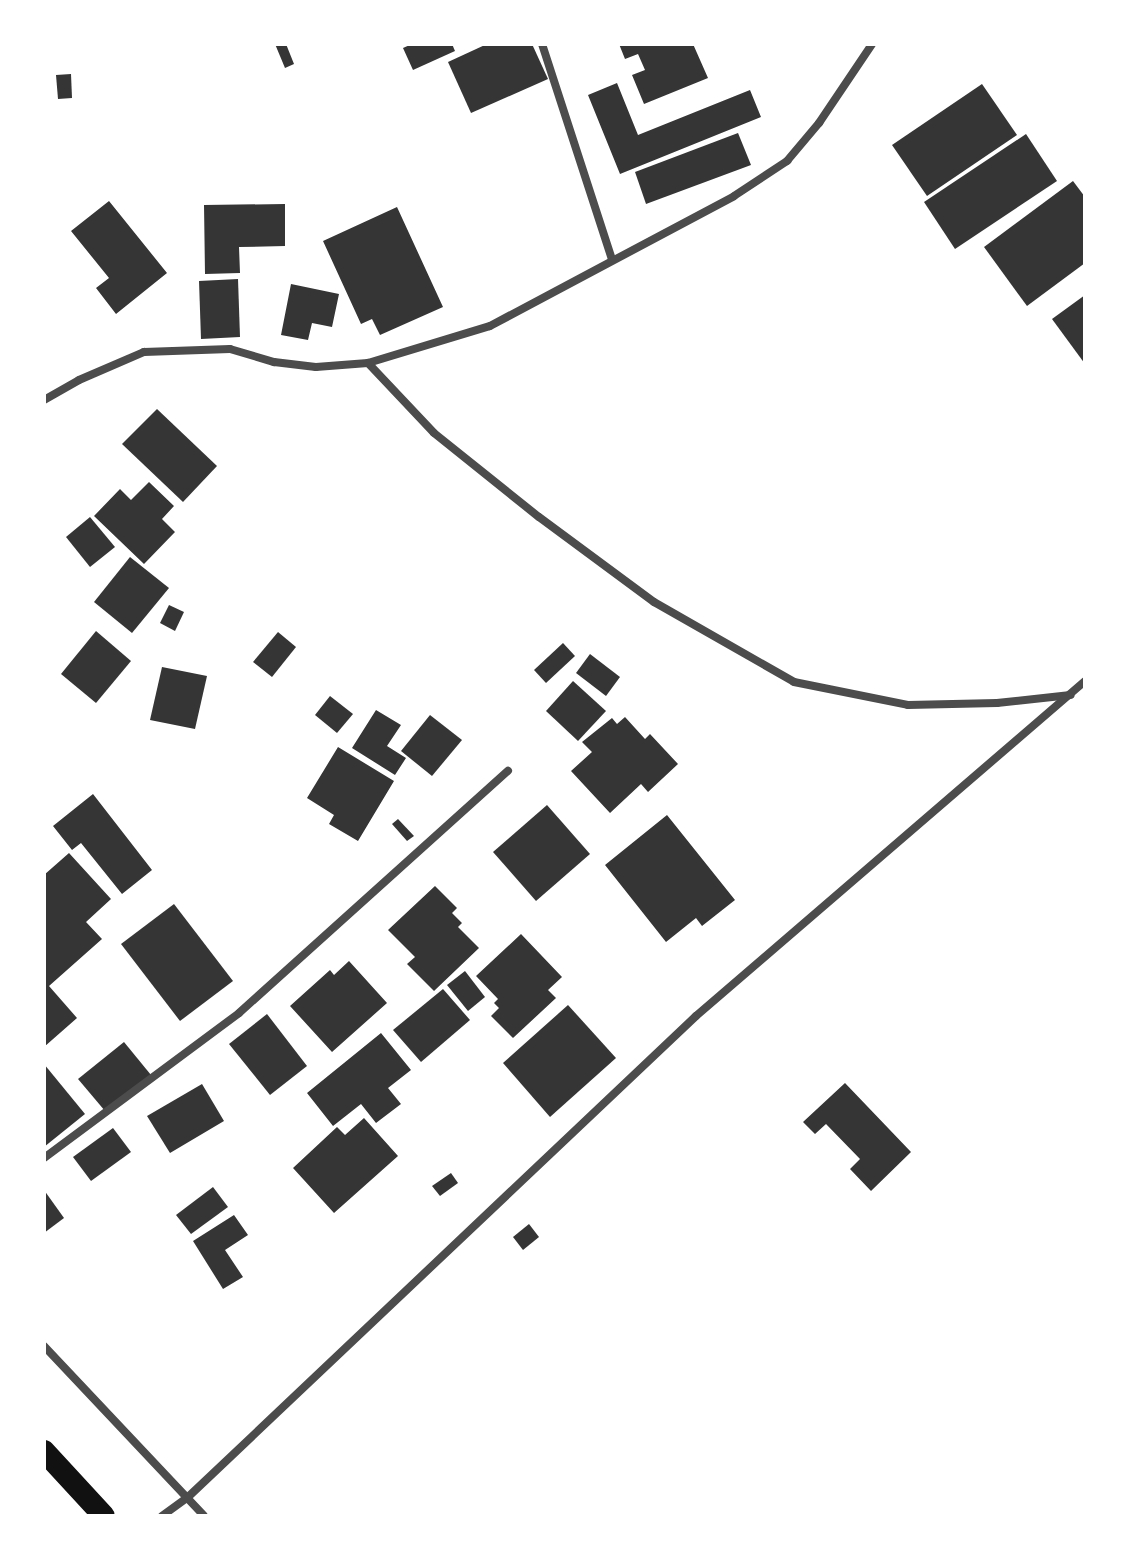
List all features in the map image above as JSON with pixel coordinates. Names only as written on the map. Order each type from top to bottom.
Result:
[{"type":"highway","points":[[44,1451],[104,1516]]},
{"type":"street","points":[[542,44],[612,259]]},
{"type":"street","points":[[44,400],[79,380],[144,352],[230,349],[274,362],[316,367],[368,363],[490,326],[734,196],[787,161],[819,123],[872,44]]},
{"type":"street","points":[[368,363],[434,433],[552,527],[654,602],[794,682],[908,705],[997,703],[1071,695]]},
{"type":"street","points":[[162,1516],[187,1498],[696,1016],[1085,681]]},
{"type":"street","points":[[44,1158],[239,1013],[508,771]]},
{"type":"street","points":[[44,1346],[204,1516]]},
{"type":"building","points":[[275,44],[286,44],[294,64],[285,68]]},
{"type":"building","points":[[412,44],[452,44],[455,51],[413,70],[403,48]]},
{"type":"building","points":[[487,44],[532,44],[548,79],[471,113],[448,62]]},
{"type":"building","points":[[619,44],[693,44],[708,78],[644,104],[632,75],[645,70],[638,54],[625,59]]},
{"type":"building","points":[[71,74],[72,98],[58,99],[56,75]]},
{"type":"building","points":[[617,83],[638,135],[750,90],[761,117],[620,174],[588,95]]},
{"type":"building","points":[[982,84],[1017,135],[927,196],[892,145]]},
{"type":"building","points":[[738,133],[751,165],[646,204],[635,172]]},
{"type":"building","points":[[1026,134],[1057,181],[955,249],[924,202]]},
{"type":"building","points":[[1073,181],[1085,197],[1085,263],[1027,306],[984,247]]},
{"type":"building","points":[[109,201],[167,273],[116,314],[96,288],[109,278],[71,231]]},
{"type":"building","points":[[285,204],[285,246],[239,247],[240,273],[205,274],[204,205]]},
{"type":"building","points":[[397,207],[443,307],[380,335],[372,319],[361,324],[323,241]]},
{"type":"building","points":[[238,279],[240,337],[201,339],[199,281]]},
{"type":"building","points":[[291,284],[339,294],[332,327],[312,323],[308,340],[281,335]]},
{"type":"building","points":[[1085,295],[1085,364],[1052,319]]},
{"type":"building","points":[[157,409],[217,466],[183,502],[122,444]]},
{"type":"building","points":[[149,482],[174,506],[162,519],[175,532],[144,564],[94,516],[120,489],[131,500]]},
{"type":"building","points":[[90,517],[115,547],[90,567],[66,537]]},
{"type":"building","points":[[130,557],[169,588],[132,633],[94,602]]},
{"type":"building","points":[[169,605],[184,612],[175,631],[160,623]]},
{"type":"building","points":[[96,631],[131,661],[96,703],[61,674]]},
{"type":"building","points":[[278,632],[296,647],[272,677],[253,662]]},
{"type":"building","points":[[563,643],[575,656],[546,683],[534,670]]},
{"type":"building","points":[[590,654],[620,677],[606,696],[576,673]]},
{"type":"building","points":[[162,667],[207,676],[195,729],[150,720]]},
{"type":"building","points":[[573,681],[606,711],[578,741],[546,711]]},
{"type":"building","points":[[330,696],[353,714],[337,733],[315,715]]},
{"type":"building","points":[[376,710],[401,725],[387,746],[406,758],[395,775],[352,748]]},
{"type":"building","points":[[430,715],[462,740],[432,776],[401,751]]},
{"type":"building","points":[[625,717],[645,739],[650,734],[678,764],[648,792],[641,784],[610,813],[571,771],[592,752],[582,742],[612,718],[617,724]]},
{"type":"building","points":[[338,747],[394,781],[358,841],[329,824],[334,815],[307,798]]},
{"type":"building","points":[[93,794],[152,870],[122,894],[81,843],[72,850],[53,826]]},
{"type":"building","points":[[547,805],[590,854],[536,901],[493,852]]},
{"type":"building","points":[[667,815],[735,900],[702,926],[696,918],[666,942],[605,865]]},
{"type":"building","points":[[398,819],[414,836],[407,841],[392,824]]},
{"type":"building","points":[[69,853],[111,899],[86,922],[102,939],[49,986],[77,1018],[44,1047],[44,875]]},
{"type":"building","points":[[435,886],[457,908],[452,913],[462,923],[458,927],[479,948],[434,991],[407,964],[415,957],[388,930]]},
{"type":"building","points":[[174,904],[233,981],[180,1021],[121,944]]},
{"type":"building","points":[[521,934],[562,977],[548,990],[556,998],[513,1038],[491,1016],[499,1008],[494,1003],[498,999],[476,976]]},
{"type":"building","points":[[349,961],[387,1003],[332,1052],[290,1006],[330,970],[334,975]]},
{"type":"building","points":[[465,971],[485,997],[468,1011],[447,985]]},
{"type":"building","points":[[443,989],[470,1020],[421,1062],[393,1030]]},
{"type":"building","points":[[568,1005],[616,1058],[550,1117],[503,1063]]},
{"type":"building","points":[[267,1014],[307,1066],[270,1095],[229,1044]]},
{"type":"building","points":[[381,1033],[411,1070],[388,1088],[401,1104],[376,1123],[361,1104],[333,1126],[307,1093]]},
{"type":"building","points":[[124,1042],[151,1075],[105,1111],[78,1079]]},
{"type":"building","points":[[44,1064],[85,1114],[44,1147]]},
{"type":"building","points":[[845,1083],[911,1152],[871,1191],[850,1169],[860,1159],[826,1124],[815,1134],[803,1122]]},
{"type":"building","points":[[202,1084],[224,1121],[170,1153],[147,1116]]},
{"type":"building","points":[[364,1118],[398,1156],[334,1213],[293,1168],[337,1127],[345,1135]]},
{"type":"building","points":[[113,1128],[131,1152],[91,1181],[73,1157]]},
{"type":"building","points":[[451,1173],[458,1183],[440,1196],[432,1186]]},
{"type":"building","points":[[213,1187],[228,1207],[191,1234],[176,1215]]},
{"type":"building","points":[[44,1190],[64,1218],[44,1233]]},
{"type":"building","points":[[234,1215],[248,1235],[225,1250],[243,1277],[223,1289],[193,1241]]},
{"type":"building","points":[[529,1224],[539,1237],[523,1250],[513,1237]]}]
